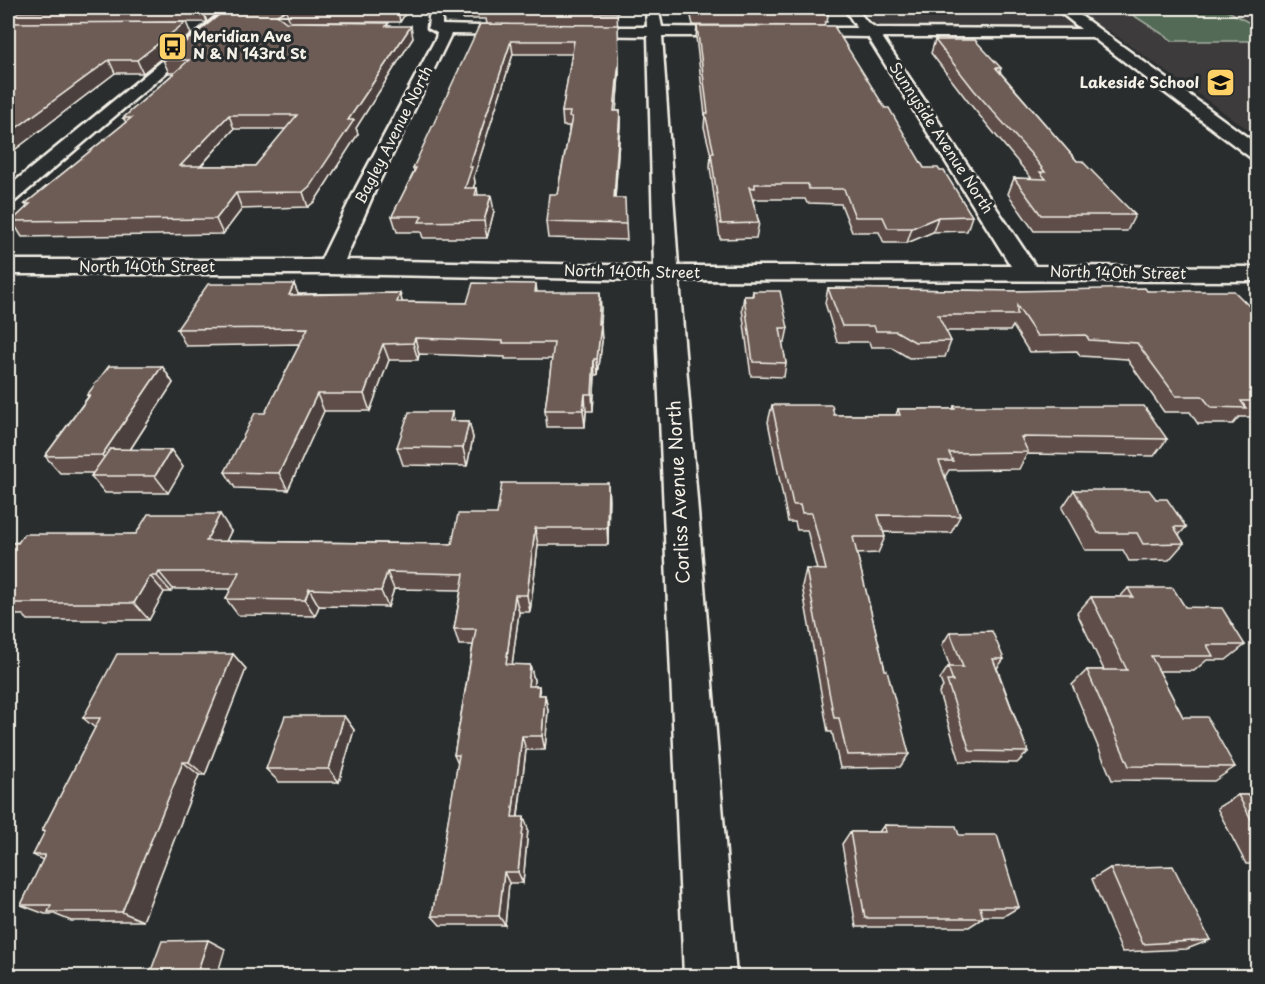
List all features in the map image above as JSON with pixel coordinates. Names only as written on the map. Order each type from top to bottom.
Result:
[{"type":"street","points":[[8,197],[235,8]]},
{"type":"street","name":"Bagley Avenue North","points":[[330,267],[366,188],[443,38],[435,29],[436,8]]},
{"type":"street","name":"Sunnyside Avenue North","points":[[850,8],[862,26],[872,32],[1027,272]]},
{"type":"street","points":[[1062,8],[1257,154]]},
{"type":"street","points":[[561,31],[653,19],[758,32]]},
{"type":"street","name":"Corliss Avenue North","points":[[653,19],[666,273],[710,976]]},
{"type":"street","points":[[190,28],[210,28]]},
{"type":"street","points":[[435,29],[538,31]]},
{"type":"street","points":[[781,32],[1097,33]]},
{"type":"street","name":"North 140th Street","points":[[8,267],[330,267],[666,273],[1257,274]]},
{"type":"shaded area","name":"Lakeside School","points":[[862,8],[1257,8],[1257,136],[1108,30],[878,29]]},
{"type":"green space","points":[[1122,8],[1223,8],[1257,27],[1257,41],[1173,41]]},
{"type":"building","points":[[8,8],[206,8],[203,10],[8,12]]},
{"type":"building","points":[[228,8],[399,8],[398,10],[286,10],[277,15],[286,22],[389,23],[386,26],[411,26],[348,120],[354,120],[310,186],[303,192],[236,193],[216,219],[12,221],[30,204],[25,204],[131,118],[123,118],[189,60],[163,60]],"holes":[[[229,115],[297,115],[255,166],[180,166]]]},
{"type":"building","points":[[488,8],[617,8],[618,13],[486,12]]},
{"type":"building","points":[[692,8],[827,8],[829,10],[824,10],[826,14],[694,13]]},
{"type":"building","points":[[186,22],[137,60],[109,60],[8,134],[8,23]]},
{"type":"building","points":[[480,24],[618,25],[619,60],[614,111],[620,111],[614,198],[625,198],[626,224],[546,222],[549,194],[557,194],[572,117],[569,117],[570,112],[562,112],[574,41],[511,41],[469,167],[472,167],[465,188],[477,188],[475,195],[491,195],[484,221],[419,222],[422,216],[392,216],[416,168],[413,168]]},
{"type":"building","points":[[697,26],[834,26],[885,108],[889,108],[924,168],[938,168],[944,171],[972,216],[938,217],[912,228],[888,228],[883,217],[855,217],[844,189],[809,189],[808,184],[755,184],[755,188],[749,187],[759,223],[721,224],[711,153],[714,153],[705,113],[708,113]]},
{"type":"building","points":[[935,40],[975,40],[1001,68],[996,68],[1077,161],[1082,161],[1135,215],[1041,215],[1014,178],[1046,179],[1040,172],[1045,172],[974,90]]},
{"type":"building","points":[[473,283],[536,284],[535,292],[600,292],[598,324],[601,324],[597,359],[594,359],[592,394],[585,394],[583,410],[545,410],[554,343],[503,343],[503,341],[415,338],[413,343],[383,344],[364,394],[317,394],[279,473],[225,472],[255,413],[265,413],[308,328],[177,329],[208,284],[294,284],[289,295],[400,293],[397,302],[467,303]]},
{"type":"building","points":[[828,288],[1017,291],[1145,288],[1147,291],[1234,291],[1257,314],[1257,401],[1241,401],[1246,408],[1211,407],[1202,396],[1176,396],[1137,343],[1089,340],[1086,335],[1037,336],[1017,306],[1017,315],[938,315],[951,341],[915,342],[896,331],[876,331],[874,326],[842,326]]},
{"type":"building","points":[[753,291],[780,291],[788,328],[780,328],[786,363],[753,362],[744,296],[753,296]]},
{"type":"building","points":[[109,366],[162,366],[102,455],[45,456],[90,395],[87,395]]},
{"type":"building","points":[[772,405],[832,405],[834,415],[900,415],[898,409],[955,409],[954,406],[1144,406],[1167,439],[1021,437],[1028,452],[949,453],[953,461],[939,461],[960,516],[878,515],[885,537],[853,537],[885,670],[887,670],[909,754],[847,755],[839,718],[834,718],[806,569],[826,570],[812,513],[802,513],[800,505],[793,505]]},
{"type":"building","points":[[409,412],[452,412],[450,421],[469,421],[463,448],[397,447]]},
{"type":"building","points":[[110,449],[171,450],[155,476],[91,476]]},
{"type":"building","points":[[502,483],[608,483],[607,528],[535,528],[527,595],[515,595],[506,664],[530,665],[528,686],[539,686],[538,695],[545,695],[542,736],[522,736],[512,817],[524,817],[518,872],[504,872],[499,916],[432,916],[459,755],[454,755],[476,629],[454,629],[464,574],[387,572],[381,591],[309,589],[305,600],[226,599],[239,572],[159,572],[157,576],[150,576],[134,603],[10,603],[13,599],[8,599],[8,543],[18,543],[24,534],[136,534],[148,514],[220,514],[206,541],[452,544],[458,514],[497,514]]},
{"type":"building","points":[[1074,490],[1149,490],[1156,499],[1167,499],[1186,527],[1174,527],[1184,543],[1143,544],[1137,533],[1098,533]]},
{"type":"building","points":[[1128,588],[1173,588],[1185,607],[1222,608],[1245,645],[1207,645],[1213,656],[1151,656],[1183,717],[1207,717],[1235,767],[1129,766],[1087,670],[1127,670],[1091,597],[1133,597]]},
{"type":"building","points":[[992,631],[1004,659],[993,659],[1028,752],[970,751],[947,681],[953,681],[948,667],[963,667],[950,632]]},
{"type":"building","points":[[117,654],[233,654],[189,762],[183,762],[122,912],[48,912],[51,905],[21,905],[45,855],[33,855],[45,831],[42,831],[100,718],[83,718]]},
{"type":"building","points":[[285,716],[344,716],[329,769],[266,769]]},
{"type":"building","points":[[1238,795],[1257,795],[1257,830]]},
{"type":"building","points":[[884,825],[956,826],[959,835],[997,835],[1019,907],[980,907],[983,918],[865,918],[850,832],[886,832]]},
{"type":"building","points":[[1173,866],[1210,940],[1143,944],[1110,868]]},
{"type":"building","points":[[208,940],[196,976],[149,976],[162,941]]},
{"type":"place","name":"Meridian Ave N & N 143rd St","points":[[172,46]]},
{"type":"place","name":"Lakeside School","points":[[1220,83]]}]
